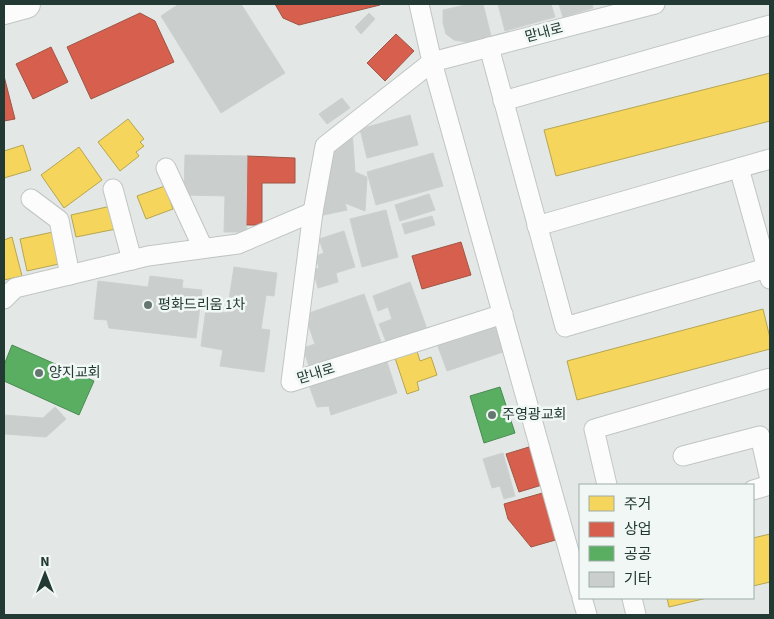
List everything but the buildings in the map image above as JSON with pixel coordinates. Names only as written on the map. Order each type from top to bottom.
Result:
[{"type":"street","points":[[4,10],[26,4]]},
{"type":"street","points":[[419,4],[432,62],[579,587]]},
{"type":"street","name":"맏내로","points":[[503,314],[291,382],[313,212],[325,146],[432,62],[655,4]]},
{"type":"street","points":[[503,101],[770,25]]},
{"type":"street","points":[[489,47],[566,327],[769,272],[739,168]]},
{"type":"street","points":[[537,226],[770,160]]},
{"type":"street","points":[[166,168],[203,248]]},
{"type":"street","points":[[112,189],[132,260]]},
{"type":"street","points":[[31,199],[59,220],[70,274]]},
{"type":"street","points":[[4,298],[15,288],[148,256],[238,244],[313,212]]},
{"type":"street","points":[[607,484],[594,429],[770,378]]},
{"type":"street","points":[[683,456],[760,436],[770,480]]},
{"type":"street","points":[[754,490],[770,485]]},
{"type":"street","points":[[582,599],[587,615]]},
{"type":"street","points":[[632,599],[636,615]]},
{"type":"place","name":"평화드리움 1차","points":[[148,305]]},
{"type":"place","name":"양지교회","points":[[39,373]]},
{"type":"place","name":"주영광교회","points":[[492,415]]}]
